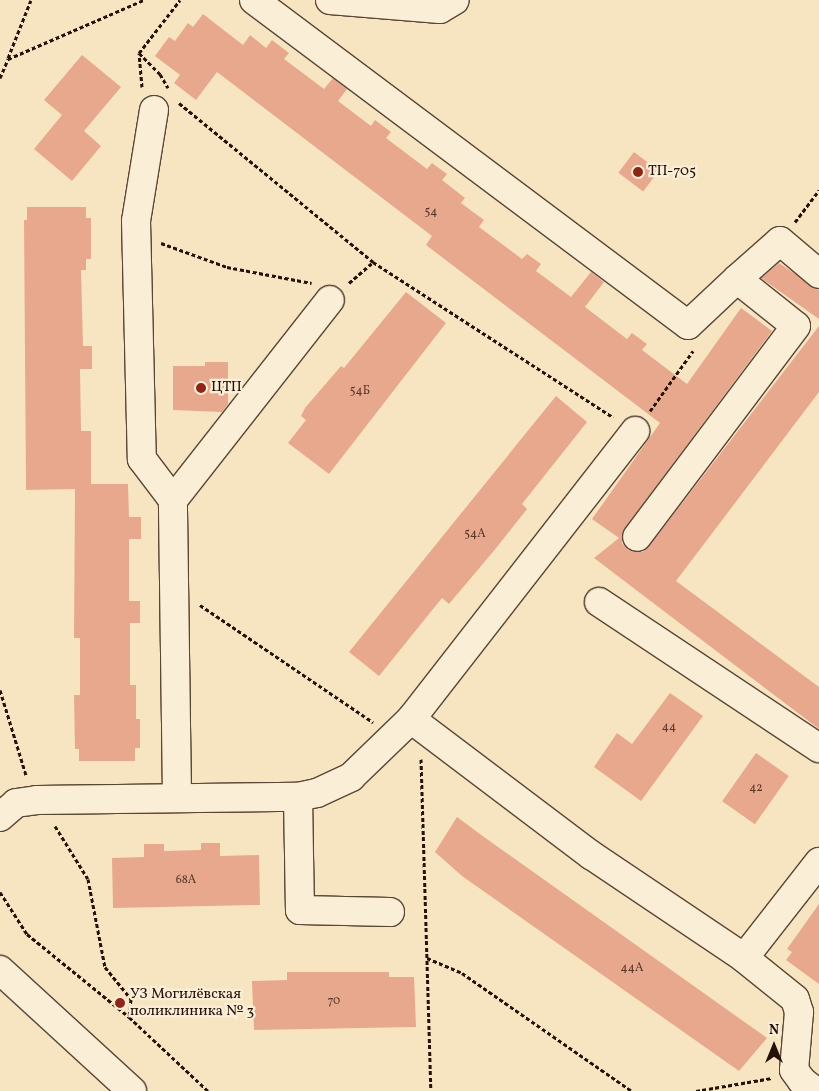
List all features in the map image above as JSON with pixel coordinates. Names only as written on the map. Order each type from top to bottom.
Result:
[{"type":"street","points":[[254,0],[688,325],[780,241],[819,274]]},
{"type":"street","points":[[330,0],[440,10],[454,0]]},
{"type":"street","points":[[165,99],[137,234],[142,459],[173,500],[177,796]]},
{"type":"street","points":[[637,537],[796,326],[737,279]]},
{"type":"street","points":[[173,500],[322,292]]},
{"type":"street","points":[[0,817],[16,803],[38,800],[177,796],[298,797],[317,793],[351,777],[408,727],[635,431]]},
{"type":"street","points":[[599,602],[819,748]]},
{"type":"street","points":[[408,727],[744,958],[798,1003],[793,1064],[805,1083]]},
{"type":"street","points":[[298,797],[300,910],[390,912]]},
{"type":"street","points":[[744,958],[819,862]]},
{"type":"street","points":[[0,970],[127,1090]]},
{"type":"path","points":[[0,78],[31,0]]},
{"type":"path","points":[[8,59],[144,0]]},
{"type":"path","points":[[180,0],[139,52],[142,88],[165,99],[373,262],[635,431],[702,338],[688,325]]},
{"type":"path","points":[[139,52],[160,74],[165,99]]},
{"type":"path","points":[[780,241],[819,190]]},
{"type":"path","points":[[137,234],[227,267],[322,292],[373,262]]},
{"type":"path","points":[[175,587],[408,727],[427,958],[431,1091]]},
{"type":"path","points":[[0,690],[27,778],[38,800],[88,879],[105,967],[131,999],[128,1017]]},
{"type":"path","points":[[0,892],[27,934],[128,1017],[208,1091]]},
{"type":"path","points":[[427,958],[462,973],[632,1091]]},
{"type":"path","points":[[696,1091],[722,1087],[805,1083]]},
{"type":"path","points":[[718,1091],[722,1087]]},
{"type":"building","points":[[203,14],[243,45],[250,35],[266,48],[272,40],[289,53],[284,59],[324,89],[333,78],[347,89],[338,101],[371,126],[375,120],[391,132],[386,138],[427,169],[432,163],[447,174],[442,180],[465,198],[461,203],[484,220],[479,227],[522,259],[527,254],[541,264],[536,271],[571,297],[591,272],[604,282],[585,307],[627,339],[632,333],[647,344],[642,350],[687,384],[741,308],[772,331],[625,528],[622,543],[628,550],[643,552],[649,546],[819,326],[819,392],[676,581],[819,687],[819,729],[594,558],[619,538],[592,519],[660,423],[426,245],[432,236],[217,72],[196,100],[174,83],[180,75],[155,56],[169,37],[175,41],[188,23],[193,27]]},
{"type":"building","points":[[82,55],[121,87],[84,131],[101,146],[72,181],[34,149],[62,115],[44,100]]},
{"type":"building","name":"ТП-705","points":[[634,152],[659,171],[643,191],[618,173]]},
{"type":"building","points":[[27,207],[86,207],[86,218],[91,218],[91,259],[86,259],[86,270],[81,270],[83,346],[92,346],[92,369],[80,369],[81,431],[91,431],[91,484],[128,484],[129,517],[141,517],[141,539],[129,539],[129,601],[140,601],[140,623],[130,623],[130,685],[136,685],[136,719],[140,719],[140,748],[135,748],[135,761],[79,761],[79,749],[75,749],[74,695],[80,695],[80,638],[74,638],[75,489],[26,490],[24,220],[27,220]]},
{"type":"building","points":[[779,263],[819,290],[819,319],[761,278]]},
{"type":"building","points":[[406,292],[446,323],[329,474],[288,443],[306,420],[301,416],[305,408],[341,366],[344,368]]},
{"type":"building","name":"ЦТП","points":[[205,362],[228,362],[228,404],[222,412],[173,410],[173,366],[205,366]]},
{"type":"building","points":[[556,396],[587,422],[522,504],[527,509],[497,547],[449,604],[442,598],[379,676],[349,652]]},
{"type":"building","points":[[670,693],[703,716],[641,801],[594,767],[617,733],[632,744]]},
{"type":"building","points":[[756,753],[789,776],[755,824],[722,801]]},
{"type":"building","points":[[457,817],[767,1038],[739,1071],[462,876],[435,852]]},
{"type":"building","points":[[201,843],[220,843],[220,856],[259,855],[260,905],[113,908],[112,858],[144,857],[144,844],[164,844],[164,851],[201,850]]},
{"type":"building","points":[[819,904],[819,984],[786,960],[792,952],[787,949]]},
{"type":"building","points":[[287,972],[389,972],[389,977],[414,977],[416,1027],[254,1030],[252,981],[287,980]]},
{"type":"place","name":"ТП-705","points":[[638,172]]},
{"type":"place","name":"ЦТП","points":[[201,388]]},
{"type":"place","name":"УЗ Могилёвская поликлиника № 3","points":[[120,1003]]}]
